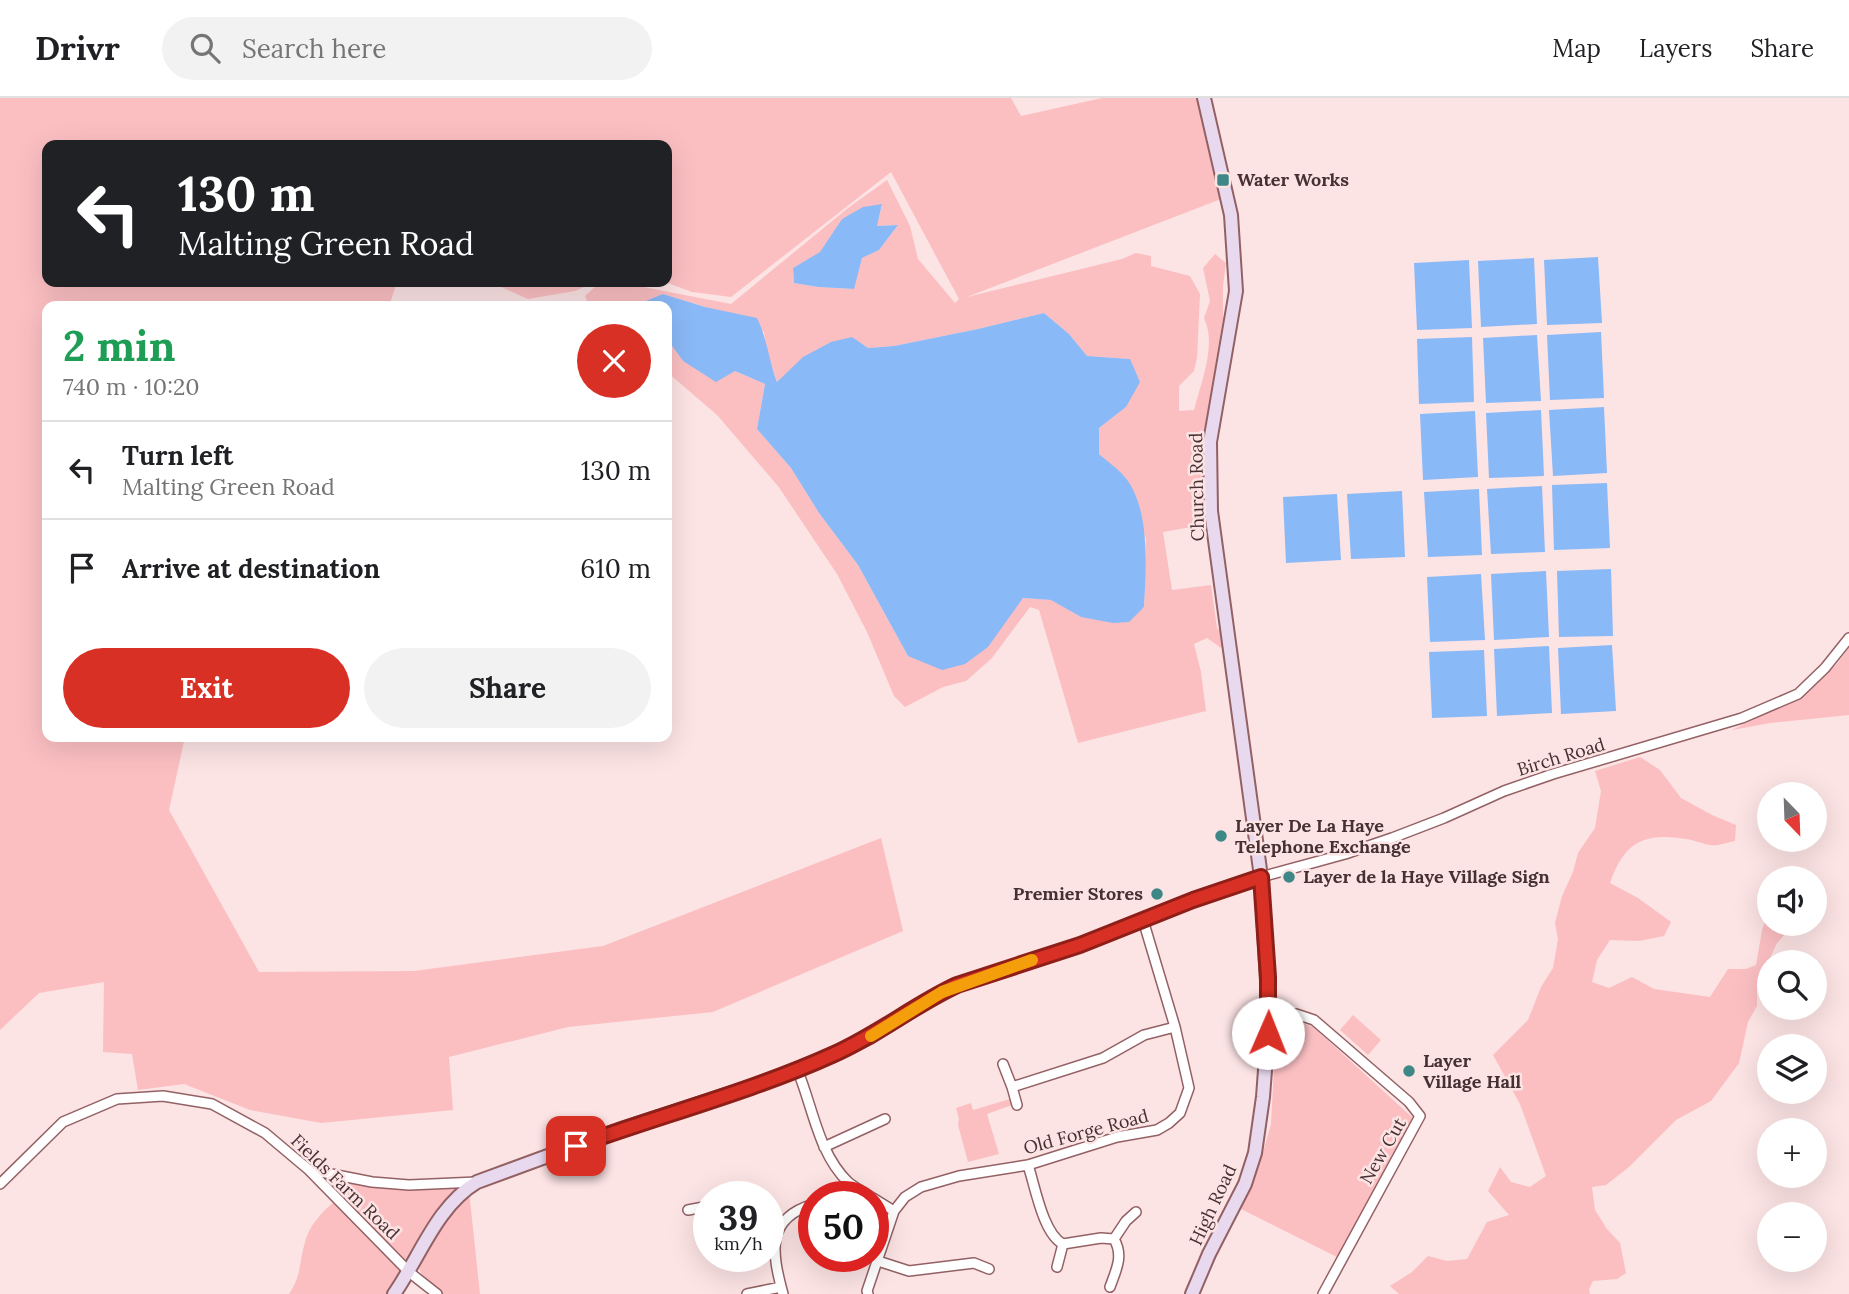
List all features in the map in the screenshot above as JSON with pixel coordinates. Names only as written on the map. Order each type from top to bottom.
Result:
[{"type":"main road","name":"Church Road","points":[[1204,98],[1231,215],[1236,267],[1236,291],[1210,442],[1211,511],[1261,877]]},
{"type":"main road","points":[[394,1294],[428,1236],[452,1203],[477,1182],[797,1069],[870,1037],[957,985],[1080,945],[1261,877]]},
{"type":"main road","name":"High Road","points":[[1192,1294],[1245,1184],[1255,1153],[1264,1097],[1269,1016],[1261,877]]},
{"type":"street","name":"Birch Road","points":[[1261,877],[1392,838],[1504,791],[1553,774],[1620,756],[1760,711],[1798,694],[1825,668],[1849,638]]},
{"type":"street","name":"Old Forge Road","points":[[894,1211],[905,1197],[921,1187],[959,1176],[1028,1164],[1117,1137],[1157,1130],[1180,1113],[1189,1088],[1175,1027],[1143,920]]},
{"type":"street","name":"New Cut","points":[[1269,1016],[1296,1014],[1314,1020],[1409,1102],[1420,1116],[1323,1294]]},
{"type":"street","points":[[1012,1087],[1103,1058],[1144,1035],[1175,1027]]},
{"type":"street","points":[[1003,1063],[1017,1105]]},
{"type":"street","points":[[797,1069],[824,1147],[833,1165],[847,1181]]},
{"type":"street","name":"Fields Farm Road","points":[[0,1184],[62,1122],[117,1099],[163,1096],[212,1104],[265,1133],[309,1170],[409,1272],[437,1294]]},
{"type":"street","points":[[824,1147],[885,1119]]},
{"type":"street","points":[[1028,1164],[1036,1205],[1053,1236],[1063,1244],[1101,1238],[1114,1239]]},
{"type":"street","points":[[309,1170],[409,1185],[477,1182]]},
{"type":"street","points":[[332,1194],[339,1176]]},
{"type":"street","points":[[889,1208],[894,1211],[889,1227]]},
{"type":"street","points":[[688,1210],[693,1209]]},
{"type":"street","points":[[1114,1239],[1136,1212]]},
{"type":"street","points":[[1110,1287],[1120,1257],[1119,1247],[1114,1239]]},
{"type":"street","points":[[1057,1267],[1063,1244]]},
{"type":"street","points":[[889,1265],[909,1271],[974,1263],[989,1269]]},
{"type":"street","points":[[747,1294],[782,1290],[779,1272]]},
{"type":"street","points":[[868,1294],[874,1272]]},
{"type":"shaded area","points":[[0,98],[1011,98],[1021,116],[1102,98],[1199,98],[1221,199],[967,297],[1122,259],[1136,253],[1151,256],[1151,266],[1190,276],[1200,294],[1197,358],[1194,371],[1179,386],[1179,411],[1194,410],[1204,376],[1209,340],[1204,318],[1210,301],[1203,268],[1215,254],[1226,263],[1223,319],[1204,432],[1203,462],[1209,524],[1163,532],[1172,590],[1211,585],[1217,628],[1223,634],[1224,650],[1207,638],[1194,644],[1206,711],[1078,743],[1039,610],[1030,607],[992,658],[966,681],[943,687],[905,707],[894,696],[867,632],[837,574],[778,486],[717,415],[672,376],[672,346],[683,361],[735,371],[765,384],[757,429],[791,468],[819,513],[858,565],[908,656],[1010,614],[1023,598],[1052,600],[1081,617],[1144,608],[1146,539],[1125,477],[1099,454],[1099,428],[1126,407],[1130,359],[1087,356],[1069,334],[1044,313],[894,346],[868,348],[852,338],[777,382],[766,349],[764,332],[705,307],[663,294],[648,301],[587,301],[585,296],[595,287],[644,287],[731,304],[848,208],[887,180],[910,226],[918,259],[955,303],[959,299],[891,172],[731,297],[692,292],[672,285],[672,140],[42,140],[42,287],[395,287],[391,301],[42,301],[42,742],[184,742],[169,810],[259,972],[414,971],[603,946],[881,838],[903,931],[713,1012],[568,1027],[449,1057],[453,1110],[321,1123],[250,1110],[184,1084],[138,1090],[132,1054],[103,1052],[104,982],[39,993],[0,1030]],"holes":[[[882,205],[877,226],[898,225],[879,250],[862,258],[853,289],[794,283],[793,268],[820,253],[842,219]]]},
{"type":"shaded area","points":[[501,287],[584,287],[575,291],[528,299]]},
{"type":"shaded area","points":[[1849,647],[1849,715],[1770,723],[1732,730],[1809,691],[1837,664]]},
{"type":"shaded area","points":[[1640,757],[1660,770],[1681,798],[1736,825],[1735,841],[1714,845],[1658,837],[1647,839],[1629,849],[1610,883],[1638,898],[1671,922],[1664,936],[1639,941],[1610,940],[1597,960],[1592,982],[1609,988],[1632,977],[1654,989],[1710,997],[1728,969],[1746,969],[1756,965],[1757,959],[1757,1006],[1748,1022],[1739,1063],[1711,1101],[1676,1120],[1629,1167],[1606,1185],[1592,1187],[1595,1210],[1620,1243],[1626,1273],[1617,1279],[1593,1281],[1590,1294],[1399,1294],[1390,1286],[1412,1272],[1428,1256],[1447,1261],[1467,1259],[1487,1222],[1509,1215],[1488,1191],[1500,1167],[1511,1182],[1530,1187],[1546,1176],[1520,1104],[1493,1055],[1528,1020],[1541,987],[1553,968],[1558,939],[1555,923],[1562,896],[1578,853],[1595,828],[1601,791],[1595,771]]},
{"type":"shaded area","points":[[1761,936],[1783,936],[1774,950],[1759,950]]},
{"type":"shaded area","points":[[1353,1015],[1381,1040],[1368,1055],[1340,1030]]},
{"type":"shaded area","points":[[1295,1020],[1313,1027],[1413,1118],[1337,1257],[1241,1209],[1259,1166],[1271,1124],[1276,1026],[1279,1022]]},
{"type":"shaded area","points":[[1010,1099],[1012,1105],[987,1114],[999,1154],[968,1162],[956,1108],[971,1103],[973,1110]]},
{"type":"shaded area","points":[[316,1175],[458,1186],[461,1188],[405,1264]]},
{"type":"shaded area","points":[[469,1191],[480,1294],[442,1294],[423,1277],[419,1263],[452,1208]]},
{"type":"shaded area","points":[[336,1200],[401,1268],[401,1275],[387,1294],[289,1294],[298,1276],[304,1246],[312,1226]]},
{"type":"water","points":[[882,204],[877,226],[898,225],[879,250],[862,258],[854,289],[794,283],[793,268],[820,252],[842,219],[863,207]]},
{"type":"water","points":[[1598,257],[1602,323],[1547,325],[1544,260]]},
{"type":"water","points":[[1534,258],[1537,324],[1481,327],[1478,261]]},
{"type":"water","points":[[1469,260],[1472,328],[1417,330],[1414,263]]},
{"type":"water","points":[[663,294],[705,307],[757,318],[777,382],[803,357],[831,342],[852,337],[868,348],[894,346],[1044,313],[1069,334],[1087,356],[1130,359],[1140,382],[1126,407],[1099,428],[1099,454],[1124,476],[1139,504],[1145,539],[1144,607],[1129,622],[1113,623],[1081,617],[1051,600],[1023,598],[988,647],[965,664],[942,670],[908,656],[858,565],[819,513],[791,468],[757,429],[765,384],[735,371],[716,382],[683,361],[672,346],[672,301],[646,301]]},
{"type":"water","points":[[1601,332],[1604,398],[1550,400],[1547,335]]},
{"type":"water","points":[[1537,335],[1541,401],[1486,403],[1483,338]]},
{"type":"water","points":[[1472,337],[1474,402],[1419,404],[1417,339]]},
{"type":"water","points":[[1604,407],[1607,473],[1553,476],[1549,410]]},
{"type":"water","points":[[1541,410],[1544,476],[1489,478],[1486,413]]},
{"type":"water","points":[[1475,411],[1478,477],[1423,480],[1420,414]]},
{"type":"water","points":[[1607,483],[1610,548],[1554,550],[1552,485]]},
{"type":"water","points":[[1542,486],[1545,552],[1491,554],[1487,489]]},
{"type":"water","points":[[1479,489],[1482,555],[1428,557],[1424,492]]},
{"type":"water","points":[[1402,491],[1405,557],[1351,559],[1347,494]]},
{"type":"water","points":[[1337,494],[1341,560],[1286,563],[1283,497]]},
{"type":"water","points":[[1611,569],[1613,636],[1559,637],[1557,571]]},
{"type":"water","points":[[1546,571],[1549,637],[1494,640],[1491,574]]},
{"type":"water","points":[[1481,574],[1485,640],[1430,642],[1427,577]]},
{"type":"water","points":[[1612,645],[1616,711],[1561,714],[1558,648]]},
{"type":"water","points":[[1549,646],[1552,713],[1497,716],[1494,649]]},
{"type":"water","points":[[1484,650],[1487,716],[1432,718],[1429,652]]},
{"type":"slow traffic","points":[[871,1036],[942,992],[1032,960]]},
{"type":"place","name":"Water Works","points":[[1223,180]]},
{"type":"place","name":"Layer De La Haye Telephone Exchange","points":[[1221,836]]},
{"type":"place","name":"Layer de la Haye Village Sign","points":[[1289,877]]},
{"type":"place","name":"Premier Stores","points":[[1157,894]]},
{"type":"place","name":"Layer Village Hall","points":[[1409,1071]]},
{"type":"route","points":[[576,1146],[757,1085],[831,1056],[870,1037],[957,985],[1080,945],[1193,900],[1261,877],[1268,977],[1268,1033]]}]
